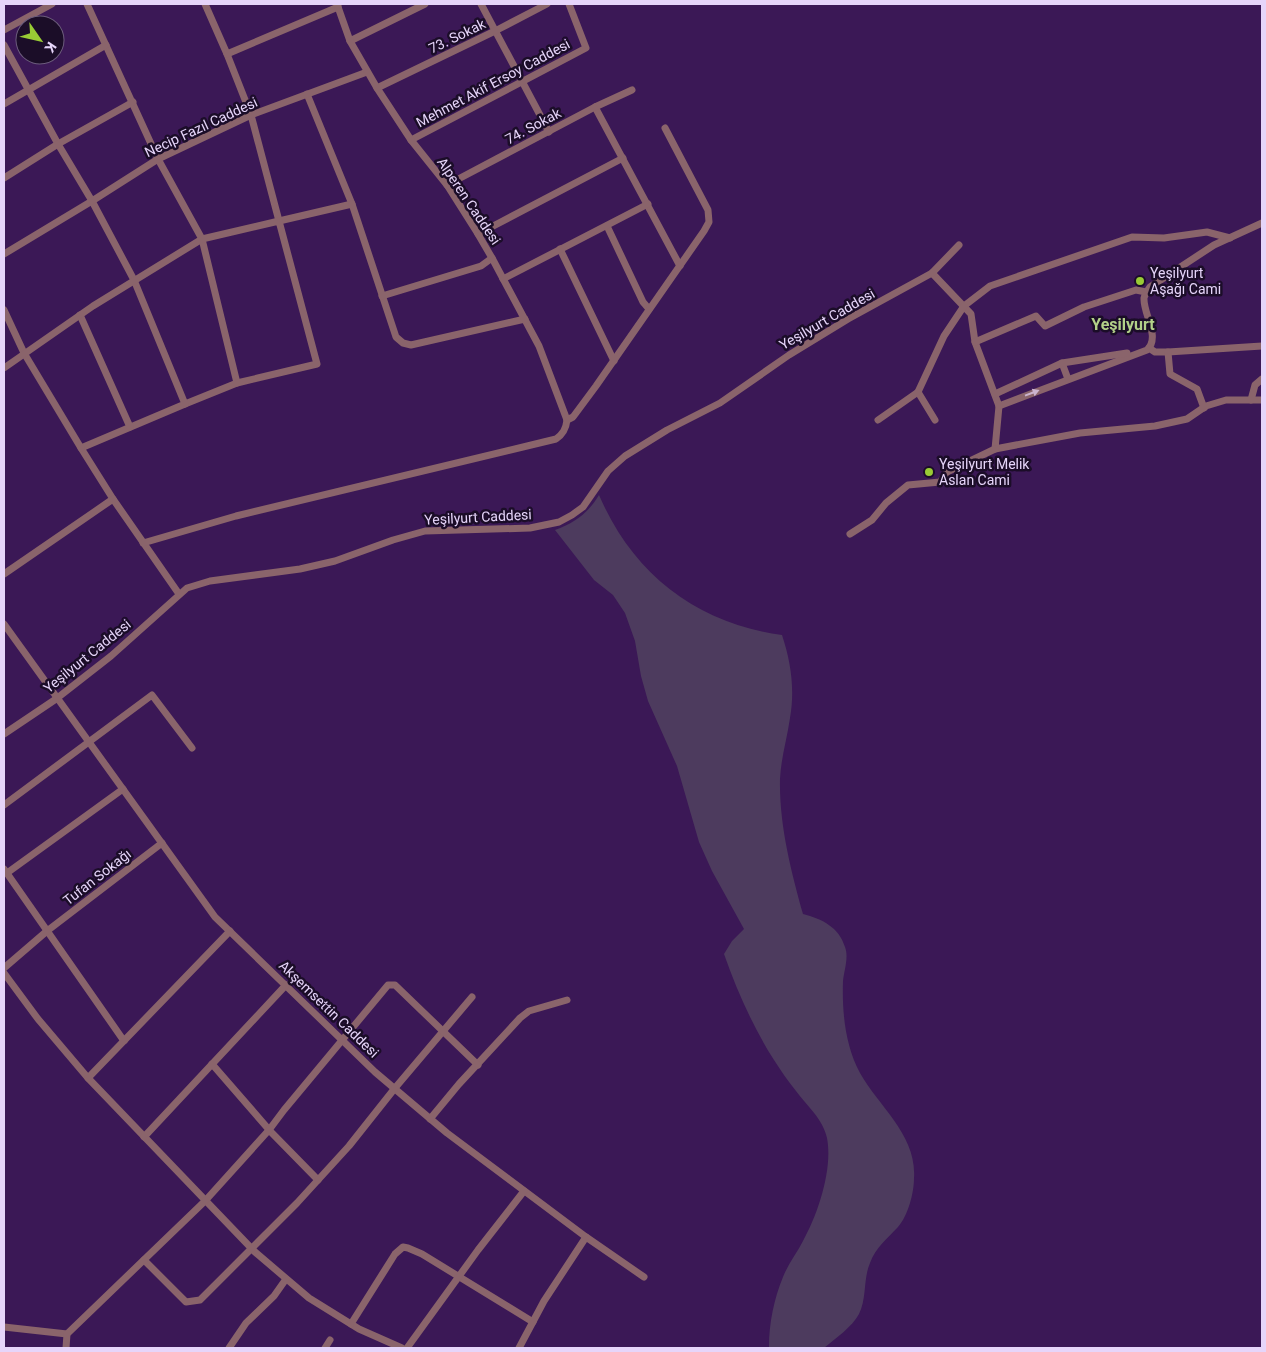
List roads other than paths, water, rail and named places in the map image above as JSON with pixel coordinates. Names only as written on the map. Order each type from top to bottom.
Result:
[{"type":"street","points":[[4,30],[52,4]]},
{"type":"street","points":[[87,4],[158,159],[202,239],[236,383]]},
{"type":"street","points":[[81,448],[236,383],[317,364],[251,115],[205,4]]},
{"type":"street","points":[[350,41],[425,4]]},
{"type":"street","points":[[481,4],[549,132]]},
{"type":"street","name":"73. Sokak","points":[[377,88],[547,4]]},
{"type":"street","name":"Mehmet Akif Ersoy Caddesi","points":[[411,140],[586,48],[569,4]]},
{"type":"street","points":[[227,54],[338,5]]},
{"type":"street","name":"Alperen Caddesi","points":[[338,5],[350,41],[367,72],[411,140],[446,185],[492,258],[540,346],[567,420]]},
{"type":"street","points":[[4,104],[106,45]]},
{"type":"street","points":[[4,46],[92,201],[134,280],[185,404]]},
{"type":"street","name":"Necip Fazıl Caddesi","points":[[4,254],[158,159],[251,115],[367,72]]},
{"type":"street","name":"74. Sokak","points":[[446,185],[595,107],[632,90]]},
{"type":"street","points":[[307,94],[352,204],[396,337],[404,343],[411,344],[525,319]]},
{"type":"street","points":[[4,178],[58,144],[133,102]]},
{"type":"street","points":[[595,107],[680,266]]},
{"type":"street","points":[[143,543],[236,516],[556,439],[564,432],[567,420],[573,417],[614,361],[707,227],[709,214],[665,128]]},
{"type":"street","points":[[478,234],[623,158]]},
{"type":"street","points":[[4,368],[80,315],[202,239],[352,204]]},
{"type":"street","points":[[503,279],[648,204]]},
{"type":"street","points":[[1149,348],[1152,338],[1144,298],[1146,292],[1155,283],[1214,245],[1262,223]]},
{"type":"street","points":[[607,226],[643,302],[649,309]]},
{"type":"street","points":[[878,420],[918,392],[944,336],[964,306],[990,286],[1132,236],[1164,238],[1207,232],[1230,238]]},
{"type":"street","name":"Yeşilyurt Caddesi","points":[[4,734],[56,699],[111,656],[186,588],[210,581],[300,570],[334,561],[425,531],[530,528],[559,522],[572,516],[583,507],[608,471],[625,456],[667,430],[720,403],[789,355],[848,318],[932,273],[959,246]]},
{"type":"street","points":[[560,249],[614,361]]},
{"type":"street","points":[[382,296],[481,266],[492,258]]},
{"type":"street","points":[[932,273],[971,314],[975,342],[999,406],[995,449]]},
{"type":"street","points":[[975,342],[1036,316],[1045,326],[1084,307],[1136,290],[1146,292]]},
{"type":"street","points":[[4,310],[24,353],[81,448],[113,499],[179,594]]},
{"type":"street","points":[[80,315],[130,427]]},
{"type":"street","points":[[1149,348],[1155,352],[1168,352],[1262,346]]},
{"type":"street","points":[[999,406],[1149,348]]},
{"type":"street","points":[[995,394],[1062,364],[1142,351]]},
{"type":"street","points":[[1168,352],[1170,374],[1197,389],[1204,408]]},
{"type":"street","points":[[1094,358],[1097,368]]},
{"type":"street","points":[[1062,364],[1068,379]]},
{"type":"street","points":[[1251,400],[1255,385],[1262,379]]},
{"type":"street","points":[[918,392],[935,420]]},
{"type":"street","points":[[850,534],[872,520],[886,503],[908,485],[940,482],[947,472],[995,449],[1080,433],[1155,426],[1187,418],[1204,408],[1226,400],[1262,400]]},
{"type":"street","points":[[4,574],[113,499]]},
{"type":"street","name":"Akşemsettin Caddesi","points":[[4,624],[56,699],[216,917],[342,1039],[430,1119],[586,1237],[644,1277]]},
{"type":"street","points":[[4,805],[152,694],[192,748]]},
{"type":"street","points":[[123,789],[5,871],[124,1041]]},
{"type":"street","name":"Tufan Sokağı","points":[[4,968],[47,931],[162,843]]},
{"type":"street","points":[[88,1078],[230,931]]},
{"type":"street","points":[[4,973],[38,1019],[88,1078],[252,1249],[309,1298],[351,1324],[402,1348]]},
{"type":"street","points":[[66,1348],[68,1334],[205,1201],[269,1130],[384,988],[393,984],[478,1065]]},
{"type":"street","points":[[144,1137],[286,985]]},
{"type":"street","points":[[144,1260],[186,1302],[200,1300],[318,1180],[472,997]]},
{"type":"street","points":[[430,1119],[459,1084],[520,1018],[529,1011],[567,1000]]},
{"type":"street","points":[[212,1064],[269,1130],[318,1180]]},
{"type":"street","points":[[407,1348],[524,1191]]},
{"type":"street","points":[[520,1348],[544,1301],[586,1237]]},
{"type":"street","points":[[351,1324],[391,1260],[398,1250],[403,1248],[408,1248],[422,1254],[533,1322]]},
{"type":"street","points":[[229,1348],[246,1323],[274,1296],[286,1279]]},
{"type":"street","points":[[4,1326],[68,1334]]},
{"type":"street","points":[[325,1348],[330,1340]]},
{"type":"place","name":"Yeşilyurt Aşağı Cami","points":[[1140,281]]},
{"type":"place","name":"Yeşilyurt Melik Aslan Cami","points":[[929,472]]},
{"type":"district","name":"Yeşilyurt","points":[[1123,324]]}]
